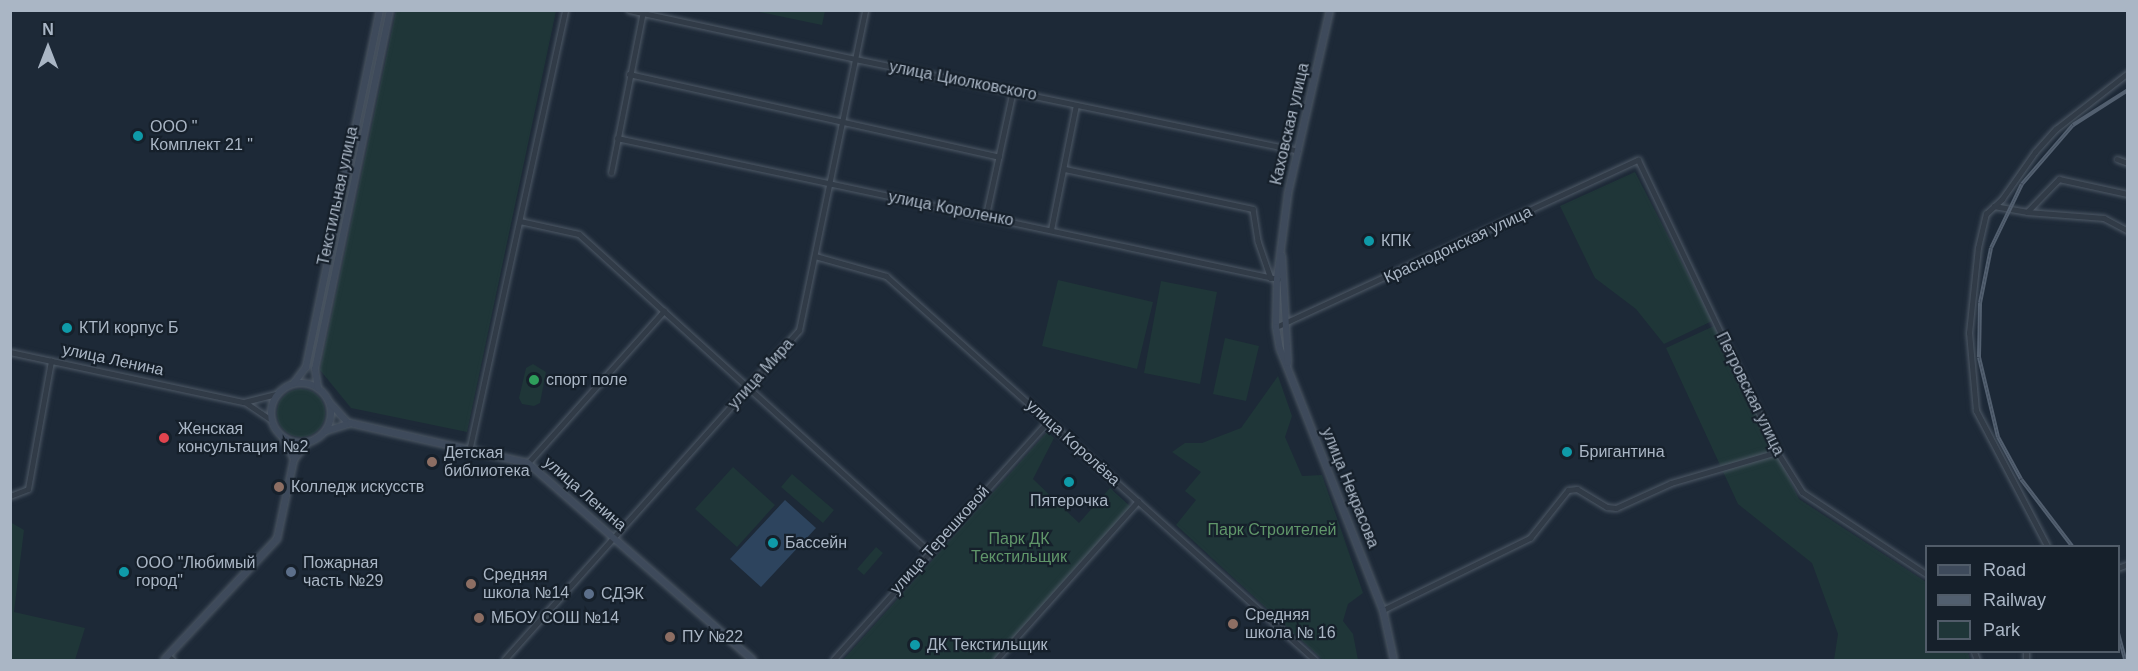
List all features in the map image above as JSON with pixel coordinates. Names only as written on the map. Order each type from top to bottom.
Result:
[{"type":"main road","name":"Текстильная улица","points":[[294,383],[306,367],[380,10]]},
{"type":"main road","name":"Текстильная улица","points":[[318,388],[315,369],[390,10]]},
{"type":"main road","name":"Каховская улица","points":[[1275,327],[1274,278],[1298,151],[1330,10]]},
{"type":"main road","name":"Каховская улица","points":[[1281,244],[1288,323],[1288,369]]},
{"type":"main road","name":"улица Некрасова","points":[[1275,327],[1288,369],[1383,610],[1394,660]]},
{"type":"main road","points":[[294,459],[271,420],[276,394],[294,383],[318,388],[348,423]]},
{"type":"main road","points":[[168,659],[278,538],[294,459],[308,442],[326,430],[331,418],[330,403]]},
{"type":"main road","name":"улица Ленина","points":[[326,430],[348,423],[470,447],[528,463],[753,660]]},
{"type":"main road","points":[[283,438],[308,442]]},
{"type":"street","points":[[470,447],[565,10]]},
{"type":"street","name":"улица Циолковского","points":[[629,10],[1298,151]]},
{"type":"street","name":"улица Мира","points":[[504,660],[799,330],[866,10]]},
{"type":"street","points":[[610,173],[643,12]]},
{"type":"street","points":[[2046,545],[1988,439],[1976,411],[1971,379],[1969,333],[1978,248],[1986,214],[2056,129],[2127,73]]},
{"type":"street","points":[[629,74],[999,157]]},
{"type":"street","points":[[986,215],[1013,90]]},
{"type":"street","points":[[1051,231],[1076,105]]},
{"type":"street","name":"улица Короленко","points":[[617,138],[1284,280]]},
{"type":"street","points":[[2117,159],[2127,163]]},
{"type":"street","name":"Краснодонская улица","points":[[1275,327],[1638,160]]},
{"type":"street","name":"Петровская улица","points":[[1638,160],[1777,452],[1807,496],[1925,572]]},
{"type":"street","points":[[1065,169],[1253,209],[1258,241],[1274,278]]},
{"type":"street","points":[[2027,212],[2059,179],[2127,194]]},
{"type":"street","points":[[1994,206],[2027,212],[2104,219],[2127,231]]},
{"type":"street","points":[[520,221],[579,234],[930,552]]},
{"type":"street","name":"улица Королёва","points":[[815,256],[886,276],[1315,660]]},
{"type":"street","points":[[528,463],[664,311]]},
{"type":"street","name":"улица Ленина","points":[[10,352],[244,402],[271,420]]},
{"type":"street","points":[[10,496],[28,489],[51,361]]},
{"type":"street","name":"улица Ленина","points":[[244,402],[276,394]]},
{"type":"street","name":"улица Терешковой","points":[[833,660],[1048,421]]},
{"type":"street","points":[[1383,610],[1530,538],[1568,490],[1577,489],[1612,508],[1705,472],[1777,452]]},
{"type":"street","points":[[996,660],[1138,501]]},
{"type":"street","points":[[2120,567],[2126,565]]},
{"type":"green space","points":[[825,10],[822,25],[755,11]]},
{"type":"green space","points":[[396,11],[556,11],[467,432],[351,408],[320,370]]},
{"type":"green space","points":[[1635,172],[1712,321],[1664,344],[1636,309],[1595,278],[1560,206]]},
{"type":"green space","points":[[1058,280],[1153,302],[1137,369],[1042,346]]},
{"type":"green space","points":[[1161,281],[1217,292],[1200,384],[1144,373]]},
{"type":"green space","points":[[1714,326],[1799,499],[1925,581],[1925,653],[1968,653],[1970,660],[1834,660],[1838,634],[1812,563],[1738,504],[1666,348]]},
{"type":"green space","points":[[1225,338],[1259,346],[1246,401],[1213,394]]},
{"type":"green space","name":"спорт поле","points":[[533,364],[546,372],[540,403],[534,406],[522,404],[519,398],[526,368]]},
{"type":"green space","name":"Парк Строителей","points":[[1278,376],[1292,416],[1285,437],[1302,476],[1322,475],[1363,593],[1348,604],[1343,621],[1353,634],[1358,660],[1323,660],[1176,525],[1196,500],[1185,491],[1201,472],[1172,452],[1185,443],[1202,443],[1241,428]]},
{"type":"green space","points":[[301,389],[318,396],[325,413],[318,430],[301,437],[284,430],[277,413],[284,396]]},
{"type":"green space","name":"Парк ДК Текстильщик","points":[[1047,432],[1054,438],[1033,479],[1079,523],[1110,488],[1132,508],[995,660],[843,660]]},
{"type":"green space","points":[[733,467],[775,505],[737,547],[695,509]]},
{"type":"green space","points":[[792,474],[834,510],[823,523],[781,487]]},
{"type":"green space","points":[[10,522],[24,530],[14,612],[85,628],[75,660],[11,660]]},
{"type":"green space","points":[[876,547],[883,553],[864,575],[857,569]]},
{"type":"water","points":[[785,500],[816,528],[761,587],[730,559]]},
{"type":"railway","points":[[2071,545],[2021,479],[1998,437],[1979,357],[1980,303],[1991,248],[2022,184],[2073,125],[2128,90]]},
{"type":"railway","points":[[2120,641],[2125,660]]},
{"type":"place","name":"ООО \" Комплект 21 \"","points":[[138,136]]},
{"type":"place","name":"КПК","points":[[1369,241]]},
{"type":"place","name":"КТИ корпус Б","points":[[67,328]]},
{"type":"place","name":"спорт поле","points":[[534,380]]},
{"type":"place","name":"Женская консультация №2","points":[[164,438]]},
{"type":"place","name":"Бригантина","points":[[1567,452]]},
{"type":"place","name":"Детская библиотека","points":[[432,462]]},
{"type":"place","name":"Пятерочка","points":[[1069,482]]},
{"type":"place","name":"Колледж искусств","points":[[279,487]]},
{"type":"place","name":"Бассейн","points":[[773,543]]},
{"type":"place","name":"ООО \"Любимый город\"","points":[[124,572]]},
{"type":"place","name":"Пожарная часть №29","points":[[291,572]]},
{"type":"place","name":"Средняя школа №14","points":[[471,584]]},
{"type":"place","name":"СДЭК","points":[[589,594]]},
{"type":"place","name":"МБОУ СОШ №14","points":[[479,618]]},
{"type":"place","name":"Средняя школа № 16","points":[[1233,624]]},
{"type":"place","name":"ПУ №22","points":[[670,637]]},
{"type":"place","name":"ДК Текстильщик","points":[[915,645]]}]
